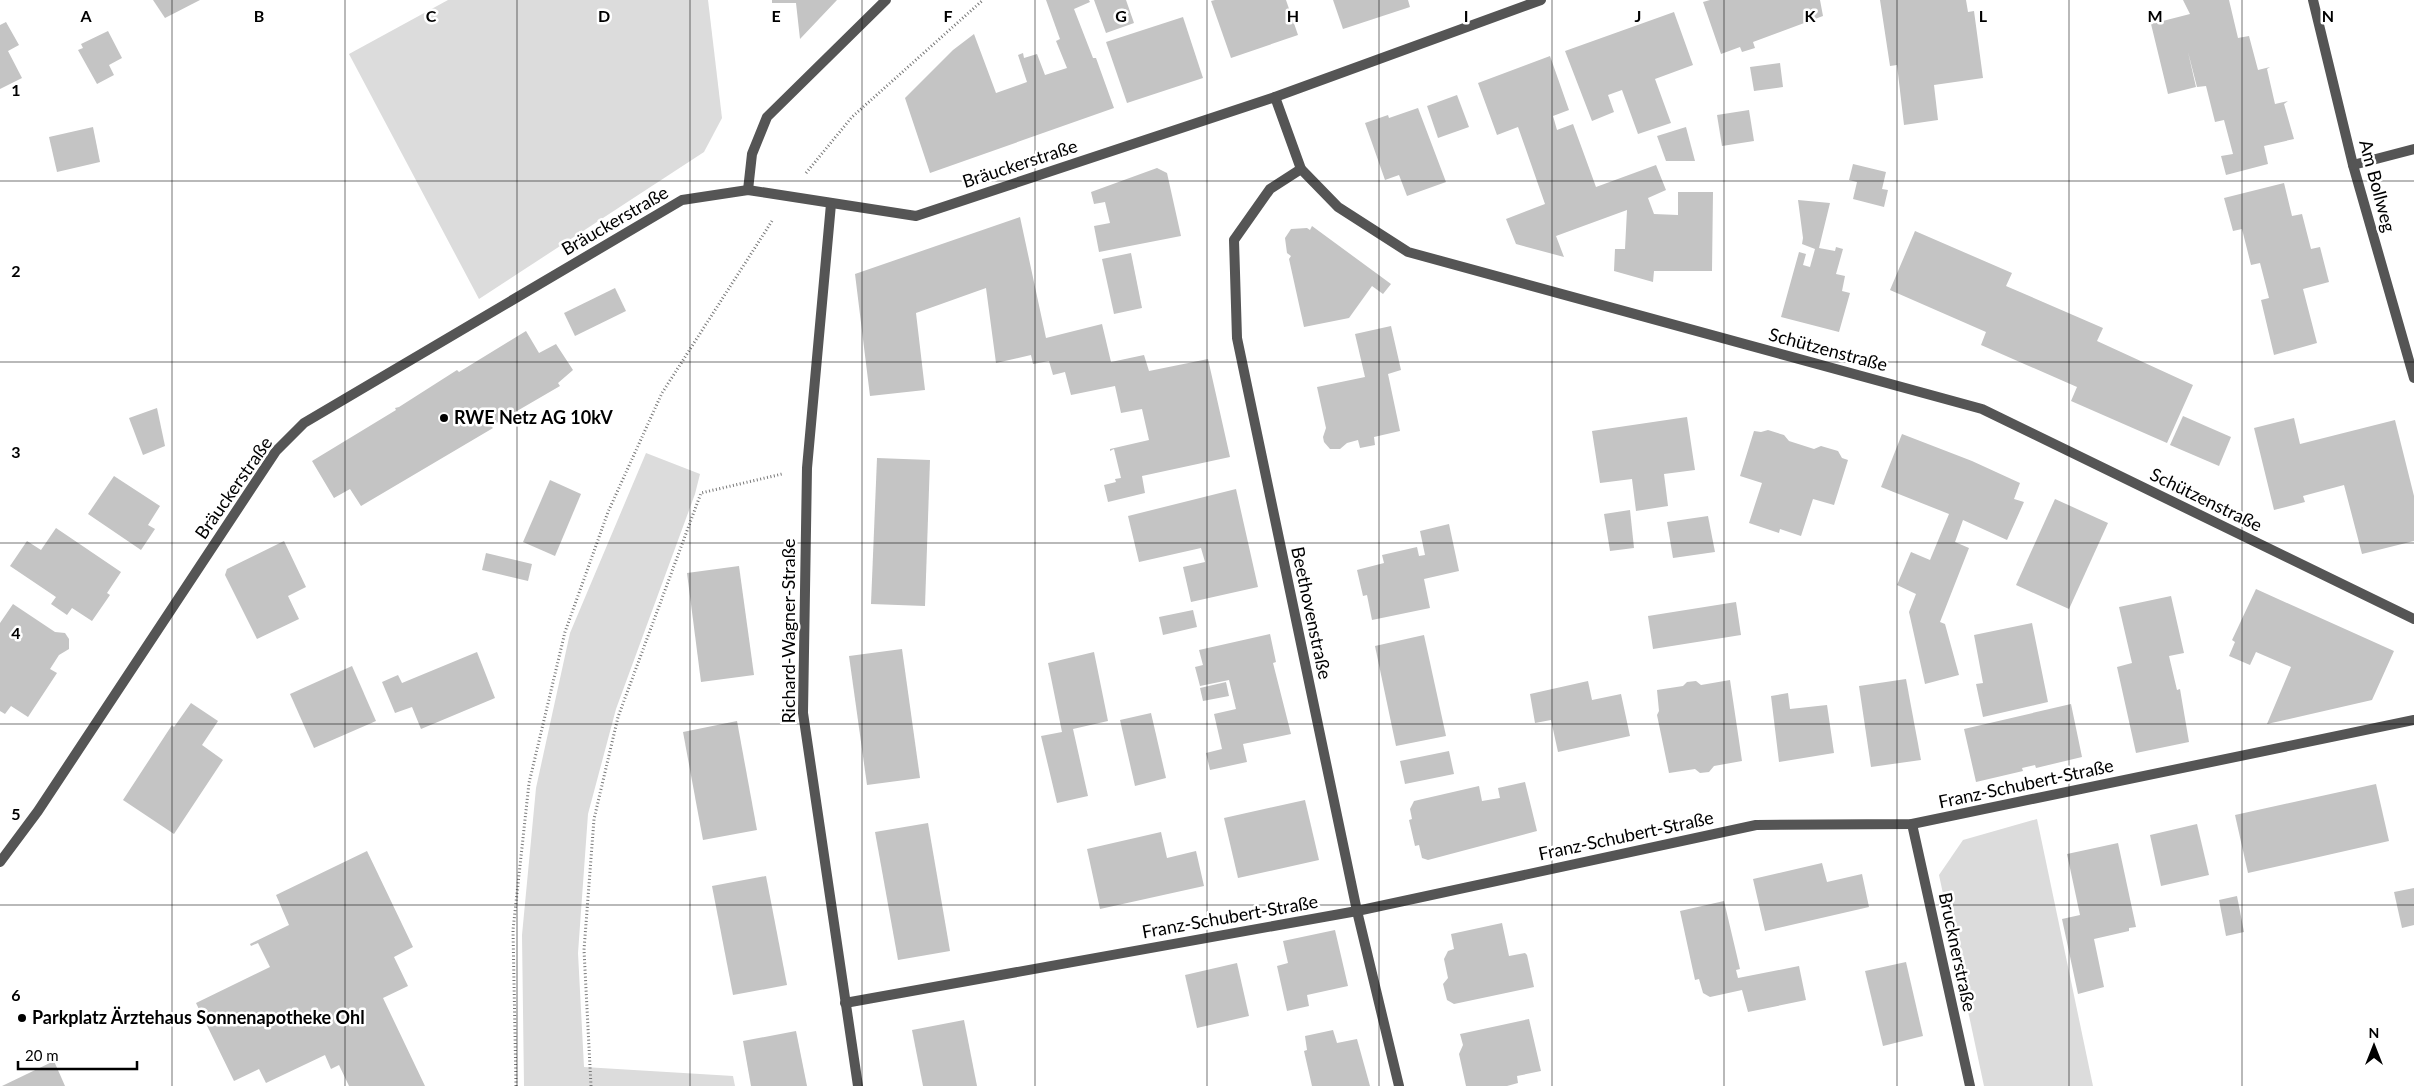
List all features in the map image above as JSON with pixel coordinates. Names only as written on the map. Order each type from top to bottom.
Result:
[{"type":"street","points":[[748,190],[752,154],[767,117],[886,0]]},
{"type":"street","name":"Bräuckerstraße","points":[[0,862],[38,811],[276,451],[304,423],[682,200],[748,190],[916,216],[1275,97],[1541,0]]},
{"type":"street","name":"Am Bollweg","points":[[2313,0],[2353,165],[2414,378]]},
{"type":"street","name":"Schützenstraße","points":[[1275,97],[1301,169],[1338,207],[1408,252],[1982,409],[2414,620]]},
{"type":"street","points":[[2353,165],[2414,149]]},
{"type":"street","name":"Beethovenstraße","points":[[1301,169],[1270,189],[1234,240],[1237,338],[1357,911],[1399,1086]]},
{"type":"street","name":"Richard-Wagner-Straße","points":[[831,204],[807,468],[803,713],[858,1086]]},
{"type":"street","name":"Franz-Schubert-Straße","points":[[845,1003],[1357,911],[1756,825],[1912,824],[2414,720]]},
{"type":"street","name":"Brucknerstraße","points":[[1912,824],[1970,1086]]},
{"type":"path","points":[[516,1086],[513,930],[529,783],[564,632],[608,512],[662,393],[788,196],[852,117],[983,0]]},
{"type":"path","points":[[590,1086],[584,950],[587,901],[594,819],[618,717],[701,493],[807,468]]},
{"type":"shaded area","points":[[448,0],[708,0],[722,118],[704,152],[479,299],[349,54]]},
{"type":"shaded area","points":[[646,453],[700,474],[695,494],[616,709],[588,814],[578,953],[584,1067],[733,1076],[735,1086],[524,1086],[522,935],[536,788],[570,633]]},
{"type":"shaded area","points":[[2037,819],[2093,1086],[1984,1086],[1939,875],[1963,840]]},
{"type":"building","points":[[153,0],[200,0],[165,18]]},
{"type":"building","points":[[772,0],[837,0],[800,39],[796,3],[772,3]]},
{"type":"building","points":[[1046,0],[1089,0],[1090,2],[1074,9],[1093,58],[1096,58],[1114,108],[930,173],[905,98],[953,50],[974,34],[996,93],[1027,82],[1018,55],[1023,53],[1024,58],[1037,54],[1045,75],[1067,68],[1056,41],[1060,39]]},
{"type":"building","points":[[1094,0],[1126,0],[1134,23],[1106,33]]},
{"type":"building","points":[[1286,0],[1298,35],[1231,58],[1211,1]]},
{"type":"building","points":[[1333,0],[1408,0],[1410,7],[1343,29]]},
{"type":"building","points":[[1710,0],[1820,0],[1823,16],[1753,42],[1755,48],[1742,52],[1740,47],[1721,54],[1703,2]]},
{"type":"building","points":[[1880,0],[1966,0],[1968,12],[1974,11],[1983,78],[1934,85],[1938,120],[1904,125],[1897,65],[1890,66]]},
{"type":"building","points":[[2183,0],[2229,0],[2238,38],[2249,36],[2258,70],[2270,67],[2267,69],[2275,104],[2288,101],[2284,104],[2294,139],[2264,146],[2268,164],[2226,175],[2221,156],[2233,154],[2224,120],[2215,122],[2206,86],[2197,87],[2188,52],[2196,87],[2168,94],[2151,24],[2190,14]]},
{"type":"building","points":[[1674,12],[1693,65],[1655,79],[1671,123],[1638,134],[1622,90],[1608,95],[1614,112],[1592,121],[1565,51]]},
{"type":"building","points":[[1183,17],[1203,78],[1127,103],[1106,42]]},
{"type":"building","points":[[6,22],[19,45],[8,51],[22,78],[0,89],[0,25]]},
{"type":"building","points":[[108,31],[122,58],[109,65],[114,75],[97,84],[78,50],[83,48],[81,44]]},
{"type":"building","points":[[1550,56],[1569,110],[1553,116],[1557,130],[1573,124],[1596,187],[1656,165],[1666,190],[1648,198],[1654,214],[1678,215],[1678,192],[1713,192],[1712,271],[1654,271],[1653,282],[1614,271],[1615,249],[1625,249],[1627,210],[1556,236],[1564,257],[1516,244],[1506,219],[1545,204],[1518,127],[1497,135],[1478,83]]},
{"type":"building","points":[[1780,63],[1783,87],[1754,91],[1750,67]]},
{"type":"building","points":[[1457,95],[1469,127],[1438,138],[1427,106]]},
{"type":"building","points":[[1418,108],[1446,182],[1407,196],[1399,175],[1385,180],[1365,123],[1388,115],[1389,118]]},
{"type":"building","points":[[1749,110],[1754,141],[1722,146],[1717,115]]},
{"type":"building","points":[[93,127],[100,162],[57,172],[49,137]]},
{"type":"building","points":[[1686,127],[1695,161],[1666,161],[1657,136]]},
{"type":"building","points":[[1853,164],[1886,172],[1882,189],[1888,190],[1884,207],[1853,199],[1857,182],[1849,180]]},
{"type":"building","points":[[1157,168],[1167,173],[1181,236],[1099,252],[1094,226],[1110,223],[1105,202],[1094,204],[1091,192]]},
{"type":"building","points":[[2284,183],[2292,216],[2302,214],[2311,249],[2320,247],[2329,282],[2303,289],[2317,343],[2274,355],[2261,300],[2269,298],[2260,263],[2251,265],[2242,229],[2233,231],[2224,198]]},
{"type":"building","points":[[1798,200],[1830,203],[1819,248],[1835,251],[1836,247],[1843,249],[1836,274],[1845,276],[1842,291],[1850,293],[1839,332],[1781,317],[1799,252],[1806,254],[1803,265],[1810,267],[1815,249],[1802,244],[1803,238]]},
{"type":"building","points":[[1020,217],[1046,338],[1102,324],[1111,362],[1144,355],[1149,371],[1208,359],[1230,457],[1142,476],[1145,493],[1108,502],[1104,485],[1116,482],[1115,479],[1121,478],[1114,449],[1110,451],[1110,449],[1149,440],[1142,409],[1121,413],[1115,386],[1071,395],[1065,372],[1053,375],[1049,361],[1033,364],[1031,355],[996,363],[986,288],[916,313],[925,390],[870,396],[855,274]]},
{"type":"building","points":[[1312,226],[1391,284],[1383,294],[1372,286],[1349,318],[1304,327],[1289,259],[1291,256],[1287,253],[1285,238],[1291,229],[1307,228],[1310,230]]},
{"type":"building","points":[[1915,231],[2012,273],[2006,286],[2103,328],[2097,341],[2193,385],[2167,443],[2071,401],[2077,387],[1981,345],[1986,332],[1890,290]]},
{"type":"building","points":[[1131,253],[1142,308],[1114,314],[1102,259]]},
{"type":"building","points":[[615,288],[626,311],[575,336],[564,313]]},
{"type":"building","points":[[1391,326],[1401,370],[1388,374],[1400,431],[1374,437],[1375,445],[1360,448],[1358,440],[1347,443],[1340,449],[1330,449],[1324,442],[1323,437],[1326,428],[1317,387],[1365,377],[1355,334]]},
{"type":"building","name":"RWE Netz AG 10kV","points":[[526,331],[539,353],[556,344],[573,370],[558,383],[560,386],[361,506],[350,489],[334,498],[312,461],[457,370],[459,372]]},
{"type":"building","points":[[157,408],[165,446],[143,455],[129,418]]},
{"type":"building","points":[[2183,416],[2231,437],[2219,466],[2170,445]]},
{"type":"building","points":[[1687,417],[1695,470],[1664,474],[1668,506],[1636,511],[1632,479],[1600,483],[1592,431]]},
{"type":"building","points":[[2294,418],[2300,444],[2395,420],[2414,496],[2414,541],[2362,554],[2344,485],[2303,496],[2305,502],[2274,510],[2254,428]]},
{"type":"building","points":[[1768,430],[1784,435],[1789,441],[1814,449],[1821,446],[1838,451],[1842,458],[1848,460],[1834,505],[1813,499],[1801,536],[1780,529],[1779,533],[1749,523],[1762,483],[1740,476],[1754,431]]},
{"type":"building","points":[[1902,434],[1972,461],[2020,483],[2014,499],[2024,502],[2007,540],[1963,520],[1955,542],[1969,548],[1940,622],[1945,624],[1959,675],[1925,684],[1909,612],[1916,594],[1897,585],[1911,552],[1930,560],[1949,514],[1881,487]]},
{"type":"building","points":[[877,458],[930,460],[925,606],[871,604]]},
{"type":"building","points":[[114,476],[160,506],[148,525],[155,529],[141,550],[88,514]]},
{"type":"building","points":[[550,480],[581,494],[555,556],[523,542]]},
{"type":"building","points":[[1236,489],[1258,587],[1191,602],[1183,567],[1205,562],[1201,548],[1139,562],[1128,516]]},
{"type":"building","points":[[2055,499],[2108,523],[2069,609],[2016,585]]},
{"type":"building","points":[[1630,510],[1634,548],[1610,551],[1604,514]]},
{"type":"building","points":[[1708,516],[1715,552],[1673,558],[1667,522]]},
{"type":"building","points":[[1449,524],[1459,571],[1424,579],[1430,608],[1372,620],[1367,595],[1363,596],[1357,570],[1384,563],[1382,555],[1417,547],[1419,556],[1425,555],[1420,531]]},
{"type":"building","points":[[56,528],[121,572],[107,593],[110,595],[92,621],[72,608],[67,615],[51,604],[56,597],[10,566],[27,541],[41,550]]},
{"type":"building","points":[[284,541],[306,587],[288,596],[299,619],[257,639],[225,575],[227,569]]},
{"type":"building","points":[[486,553],[532,564],[528,581],[482,570]]},
{"type":"building","points":[[739,566],[754,675],[701,682],[687,573]]},
{"type":"building","points":[[2256,589],[2394,651],[2372,700],[2267,724],[2291,667],[2256,652],[2250,665],[2229,656],[2235,642],[2232,640]]},
{"type":"building","points":[[2171,596],[2184,653],[2169,656],[2177,690],[2180,689],[2189,742],[2136,753],[2117,667],[2132,663],[2119,607]]},
{"type":"building","points":[[1736,602],[1741,635],[1653,649],[1648,616]]},
{"type":"building","points":[[13,604],[55,632],[65,633],[69,639],[69,649],[59,655],[50,669],[57,673],[28,717],[11,706],[5,714],[0,711],[0,623]]},
{"type":"building","points":[[1193,610],[1197,627],[1163,635],[1159,617]]},
{"type":"building","points":[[2032,623],[2048,702],[1983,717],[1976,684],[1983,683],[1974,635]]},
{"type":"building","points":[[1270,634],[1276,662],[1273,663],[1291,734],[1243,744],[1247,762],[1210,770],[1206,753],[1222,749],[1214,714],[1236,709],[1229,680],[1200,686],[1195,667],[1203,665],[1199,650]]},
{"type":"building","points":[[1424,635],[1446,736],[1396,746],[1375,646]]},
{"type":"building","points":[[902,649],[920,778],[867,785],[849,656]]},
{"type":"building","points":[[477,652],[495,698],[421,729],[412,707],[395,713],[382,682],[398,675],[402,683]]},
{"type":"building","points":[[1094,652],[1108,721],[1073,729],[1088,796],[1057,803],[1041,736],[1062,732],[1048,663]]},
{"type":"building","points":[[352,666],[376,721],[314,748],[290,694]]},
{"type":"building","points":[[1906,679],[1921,760],[1871,767],[1859,686]]},
{"type":"building","points":[[1730,680],[1742,761],[1714,766],[1709,772],[1700,773],[1695,769],[1669,773],[1657,715],[1659,711],[1657,690],[1683,686],[1687,682],[1696,681],[1701,685]]},
{"type":"building","points":[[1588,681],[1592,700],[1621,694],[1630,736],[1558,752],[1551,720],[1535,723],[1530,694]]},
{"type":"building","points":[[1226,682],[1229,696],[1203,701],[1200,688]]},
{"type":"building","points":[[1788,693],[1790,709],[1827,705],[1834,753],[1779,762],[1771,696]]},
{"type":"building","points":[[191,703],[218,721],[202,745],[223,760],[174,834],[123,800],[172,725],[174,727]]},
{"type":"building","points":[[2071,704],[2082,757],[2036,768],[2035,765],[2022,768],[2023,771],[1976,782],[1964,729]]},
{"type":"building","points":[[1151,713],[1166,778],[1135,786],[1120,720]]},
{"type":"building","points":[[737,721],[757,830],[703,840],[683,732]]},
{"type":"building","points":[[1449,751],[1454,774],[1405,784],[1400,761]]},
{"type":"building","points":[[1525,782],[1537,831],[1428,860],[1422,858],[1419,845],[1415,846],[1409,820],[1412,819],[1410,809],[1414,801],[1479,786],[1482,801],[1500,798],[1498,788]]},
{"type":"building","points":[[2376,784],[2389,841],[2248,873],[2235,815]]},
{"type":"building","points":[[1305,800],[1319,860],[1238,878],[1224,818]]},
{"type":"building","points":[[928,823],[950,951],[898,960],[875,832]]},
{"type":"building","points":[[2197,824],[2209,875],[2161,886],[2150,835]]},
{"type":"building","points":[[1161,832],[1167,858],[1196,851],[1204,886],[1100,909],[1087,849]]},
{"type":"building","points":[[2118,843],[2136,927],[2129,928],[2129,931],[2094,939],[2104,987],[2078,994],[2062,919],[2080,915],[2067,854]]},
{"type":"building","points":[[367,851],[413,947],[394,957],[408,986],[383,998],[425,1086],[349,1086],[339,1065],[331,1069],[325,1055],[266,1083],[259,1069],[234,1081],[196,1003],[270,967],[258,943],[251,946],[250,944],[289,925],[276,895]]},
{"type":"building","points":[[1822,863],[1827,882],[1862,874],[1869,907],[1765,931],[1753,879]]},
{"type":"building","points":[[766,876],[787,985],[733,995],[712,886]]},
{"type":"building","points":[[2414,888],[2414,925],[2402,928],[2394,892]]},
{"type":"building","points":[[2237,896],[2244,932],[2226,936],[2219,900]]},
{"type":"building","points":[[1724,901],[1740,969],[1736,970],[1738,978],[1799,966],[1806,1000],[1748,1012],[1742,990],[1710,997],[1703,993],[1699,979],[1695,980],[1680,911]]},
{"type":"building","points":[[1502,923],[1509,956],[1525,953],[1527,955],[1534,987],[1454,1004],[1447,1000],[1443,984],[1448,978],[1444,959],[1448,951],[1454,949],[1451,934]]},
{"type":"building","points":[[1335,930],[1348,986],[1307,995],[1309,1006],[1287,1011],[1277,966],[1288,963],[1283,941]]},
{"type":"building","points":[[1906,962],[1923,1036],[1883,1046],[1865,971]]},
{"type":"building","points":[[1237,963],[1249,1016],[1197,1028],[1185,975]]},
{"type":"building","points":[[1529,1019],[1541,1071],[1517,1076],[1518,1083],[1507,1086],[1466,1086],[1459,1054],[1463,1045],[1460,1034]]},
{"type":"building","points":[[964,1020],[977,1086],[923,1086],[912,1030]]},
{"type":"building","points":[[1333,1030],[1337,1043],[1357,1039],[1370,1086],[1312,1086],[1304,1051],[1307,1050],[1305,1036]]},
{"type":"building","points":[[796,1031],[807,1086],[751,1086],[743,1041]]},
{"type":"building","points":[[54,1061],[65,1086],[2,1086]]},
{"type":"place","name":"RWE Netz AG 10kV","points":[[444,418]]},
{"type":"place","name":"Parkplatz Ärztehaus Sonnenapotheke Ohl","points":[[22,1018]]}]
